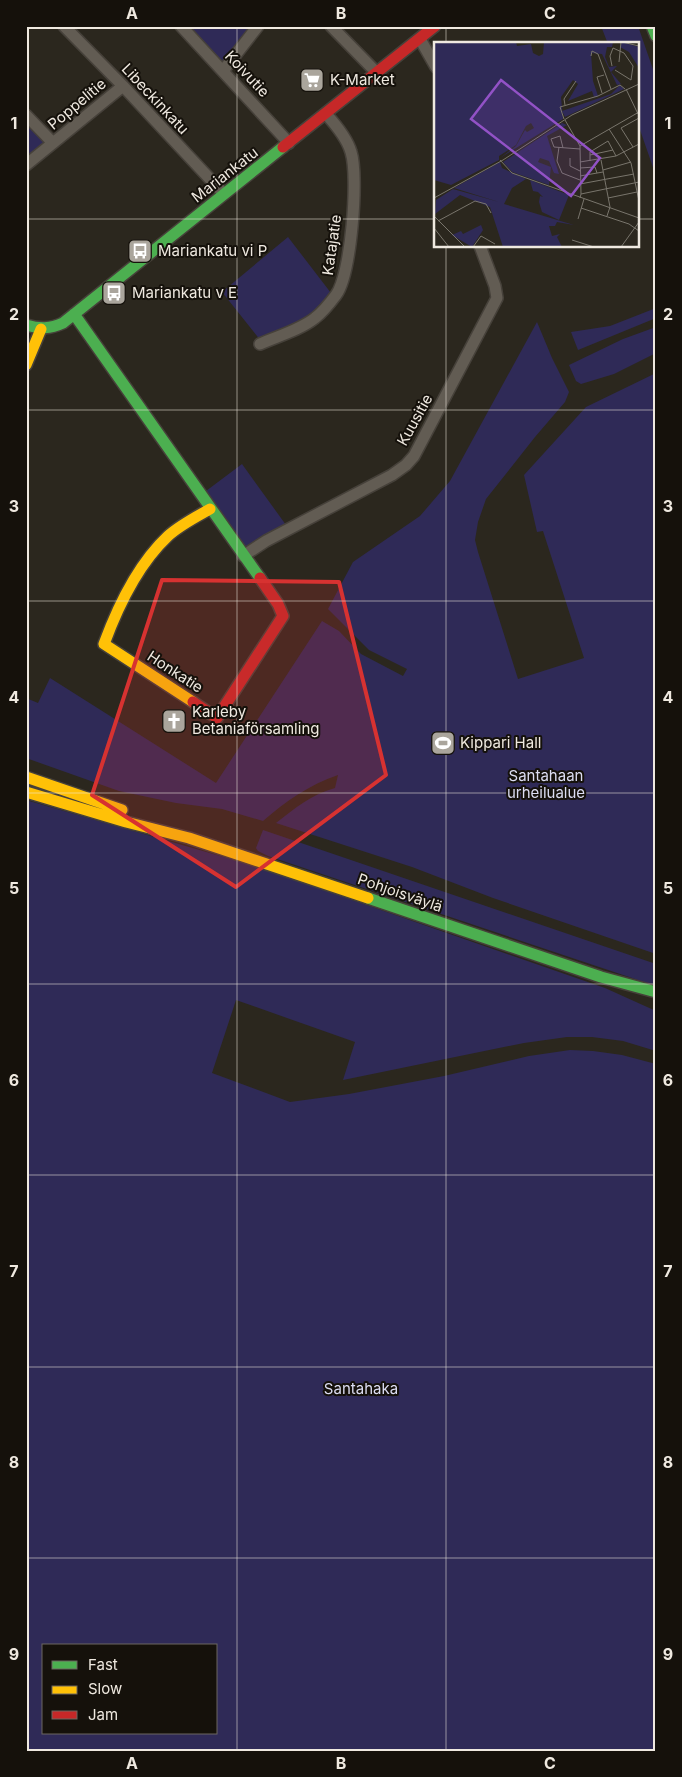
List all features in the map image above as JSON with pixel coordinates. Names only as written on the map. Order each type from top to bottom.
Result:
[{"type":"street","name":"Libeckinkatu","points":[[64,26],[224,194]]},
{"type":"street","name":"Koivutie","points":[[181,26],[289,143]]},
{"type":"street","points":[[223,71],[258,26]]},
{"type":"street","points":[[331,26],[377,73]]},
{"type":"street","name":"Mariankatu","points":[[41,330],[55,327],[74,314],[435,26]]},
{"type":"street","points":[[652,26],[656,36]]},
{"type":"street","points":[[420,39],[434,64]]},
{"type":"street","name":"Poppelitie","points":[[26,165],[123,86]]},
{"type":"street","name":"Katajatie","points":[[260,344],[315,318],[341,288],[346,274],[354,190],[354,167],[351,152],[326,114]]},
{"type":"street","points":[[26,116],[53,144]]},
{"type":"street","name":"Kuusitie","points":[[243,556],[252,548],[392,475],[406,465],[414,456],[497,298],[495,286],[481,248]]},
{"type":"street","name":"Honkatie","points":[[74,314],[278,604],[283,616],[218,718],[104,644],[117,611],[158,546],[176,529],[210,509]]},
{"type":"street","points":[[26,325],[41,330],[26,365]]},
{"type":"street","name":"Pohjoisväylä","points":[[26,777],[129,812],[189,838]]},
{"type":"street","name":"Pohjoisväylä","points":[[26,792],[126,822],[189,838],[602,977],[656,992]]},
{"type":"street","name":"Pohjoisväylä","points":[[602,977],[656,1003]]},
{"type":"highlighted area","points":[[162,580],[339,582],[386,775],[236,887],[92,795]]},
{"type":"green space","points":[[187,26],[253,26],[223,63]]},
{"type":"green space","points":[[601,26],[638,26],[656,78],[656,176],[640,130],[640,42],[607,42]]},
{"type":"green space","points":[[26,122],[45,142],[26,157]]},
{"type":"green space","points":[[288,237],[331,293],[305,319],[261,341],[222,292]]},
{"type":"green space","points":[[656,308],[656,318],[578,350],[571,332],[610,326]]},
{"type":"green space","name":"Santahaan urheilualue","points":[[537,322],[569,392],[565,402],[486,499],[478,522],[475,540],[518,679],[584,658],[543,531],[537,532],[524,475],[586,407],[656,373],[656,954],[493,898],[412,867],[276,823],[311,798],[335,788],[338,775],[298,794],[263,821],[222,809],[176,803],[119,791],[26,758],[26,698],[38,703],[50,678],[216,783],[322,621],[339,631],[361,654],[403,676],[407,669],[369,650],[328,609],[353,562],[420,516],[450,481]]},
{"type":"green space","points":[[656,327],[656,353],[614,374],[581,384],[576,381],[569,365],[623,339]]},
{"type":"green space","points":[[242,464],[286,525],[246,548],[206,491]]},
{"type":"green space","name":"Santahaka","points":[[26,800],[255,866],[605,988],[656,1011],[656,1051],[623,1041],[592,1037],[567,1037],[524,1043],[343,1080],[355,1042],[236,1000],[212,1073],[290,1102],[349,1094],[444,1076],[529,1056],[570,1050],[622,1055],[656,1064],[656,1751],[26,1751]]},
{"type":"green space","points":[[263,830],[656,964],[656,986],[268,856],[256,848]]},
{"type":"traffic: fast","points":[[652,26],[656,36]]},
{"type":"traffic: fast","points":[[26,325],[45,328],[63,323],[283,147]]},
{"type":"traffic: fast","points":[[74,314],[260,578]]},
{"type":"traffic: fast","points":[[368,898],[601,977],[656,992]]},
{"type":"traffic: slow","points":[[26,365],[41,329]]},
{"type":"traffic: slow","points":[[193,702],[104,644],[122,601],[147,559],[173,532],[210,509]]},
{"type":"traffic: slow","points":[[26,777],[122,810]]},
{"type":"traffic: slow","points":[[26,792],[126,822],[189,838],[368,898]]},
{"type":"traffic: jam","points":[[283,147],[435,26]]},
{"type":"traffic: jam","points":[[193,702],[217,718],[283,616],[278,604],[260,578]]},
{"type":"place","name":"K-Market","points":[[312,80]]},
{"type":"place","name":"Mariankatu vi P","points":[[140,251]]},
{"type":"place","name":"Mariankatu v E","points":[[114,293]]},
{"type":"place","name":"Karleby Betaniaförsamling","points":[[174,721]]},
{"type":"place","name":"Kippari Hall","points":[[443,743]]}]
